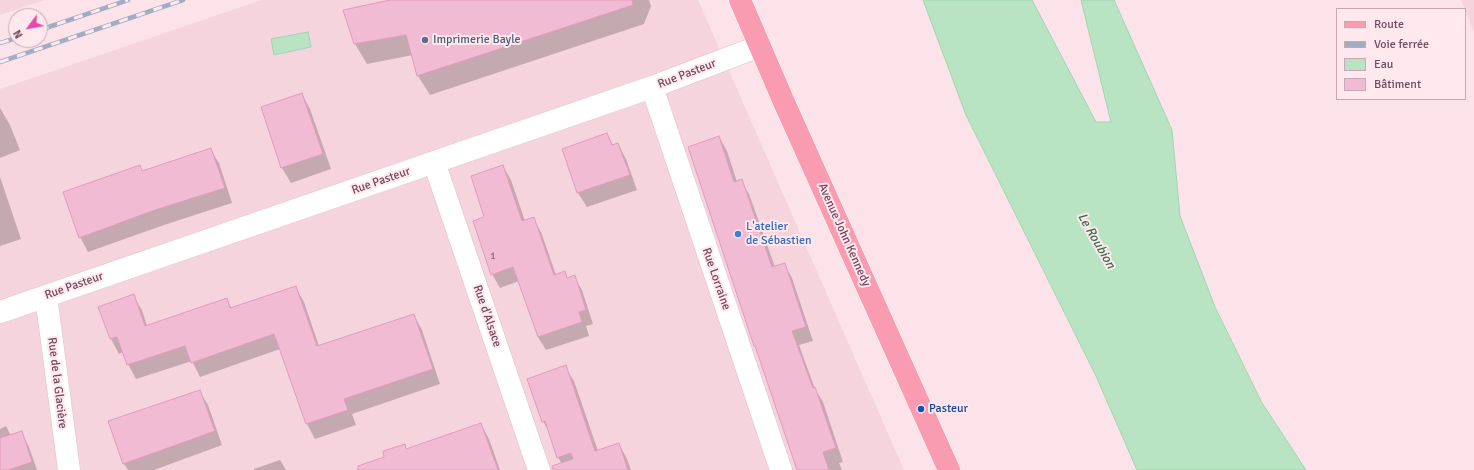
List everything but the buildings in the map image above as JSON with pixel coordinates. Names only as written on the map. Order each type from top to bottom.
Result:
[{"type":"main road","name":"Avenue John Kennedy","points":[[740,0],[783,100],[949,470]]},
{"type":"street","name":"Rue Pasteur","points":[[0,312],[652,87],[760,46]]},
{"type":"street","name":"Rue Lorraine","points":[[652,87],[780,470]]},
{"type":"street","name":"Rue d'Alsace","points":[[434,162],[539,470]]},
{"type":"street","name":"Rue de la Glacière","points":[[46,296],[69,470]]},
{"type":"shaded area","points":[[0,0],[44,0],[21,8],[8,8],[8,12],[0,15]]},
{"type":"shaded area","points":[[262,0],[698,0],[904,470],[0,470],[0,89]]},
{"type":"shaded area","points":[[1461,0],[1474,0],[1474,32],[1466,8],[1465,8]]},
{"type":"water","name":"Le Roubion","points":[[923,0],[1032,0],[1096,122],[1111,122],[1081,0],[1114,0],[1172,130],[1180,216],[1215,307],[1262,403],[1306,470],[1137,470],[1096,376],[966,115]]},
{"type":"water","points":[[308,32],[311,47],[274,55],[271,39]]},
{"type":"railway","points":[[48,27],[128,0]]},
{"type":"railway","points":[[0,62],[183,0]]},
{"type":"railway","points":[[0,43],[8,40]]},
{"type":"place","name":"Imprimerie Bayle","points":[[425,40]]},
{"type":"place","name":"L'atelier de Sébastien","points":[[738,234]]},
{"type":"place","name":"Pasteur","points":[[921,409]]}]
